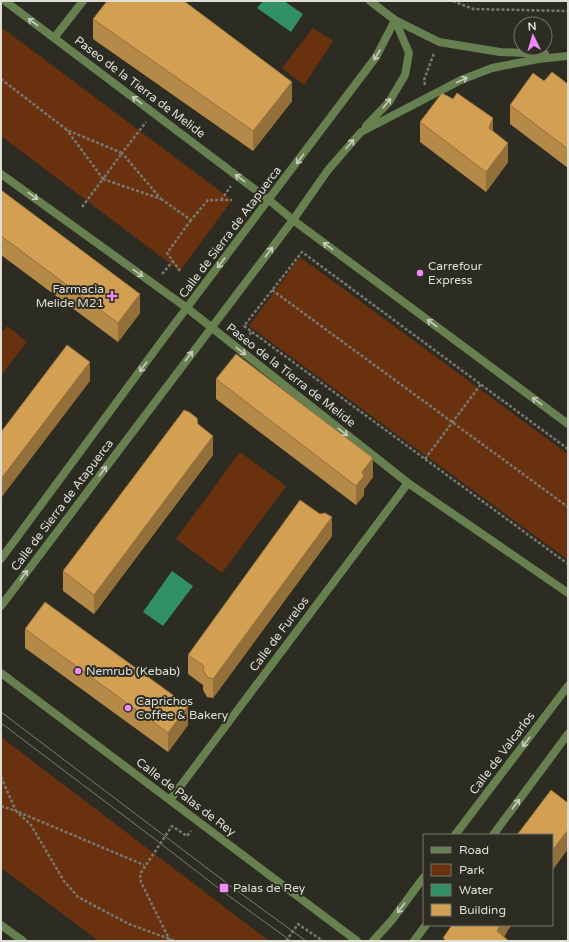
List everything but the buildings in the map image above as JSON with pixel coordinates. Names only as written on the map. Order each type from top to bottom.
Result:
[{"type":"street","name":"Paseo de la Tierra de Melide","points":[[5,1],[238,176],[293,220],[568,424]]},
{"type":"street","points":[[54,38],[83,1]]},
{"type":"street","points":[[370,1],[395,20],[439,42],[500,52],[568,55]]},
{"type":"street","name":"Calle de Sierra de Atapuerca","points":[[1,606],[293,220],[328,170],[389,102],[405,75],[409,52],[395,20]]},
{"type":"street","name":"Calle de Sierra de Atapuerca","points":[[1,559],[187,308],[376,57],[395,20]]},
{"type":"street","name":"Calle de Sierra de Atapuerca","points":[[361,132],[461,80],[492,68],[568,55]]},
{"type":"street","name":"Paseo de la Tierra de Melide","points":[[1,174],[187,308],[408,483],[568,593]]},
{"type":"street","name":"Calle de Furelos","points":[[170,800],[408,483]]},
{"type":"street","name":"Calle de Palas de Rey","points":[[1,673],[357,941]]},
{"type":"street","name":"Calle de Valcarlos","points":[[456,834],[568,686]]},
{"type":"street","points":[[494,834],[568,734]]},
{"type":"street","points":[[373,941],[392,920],[423,878]]},
{"type":"street","points":[[1,925],[23,941]]},
{"type":"street","points":[[414,941],[425,926]]},
{"type":"path","points":[[453,1],[473,10],[568,11]]},
{"type":"path","points":[[428,97],[424,80],[439,42]]},
{"type":"path","points":[[1,79],[67,130],[122,152],[161,199],[191,220]]},
{"type":"path","points":[[82,207],[153,112]]},
{"type":"path","points":[[67,130],[103,179],[161,199]]},
{"type":"path","points":[[220,200],[238,176]]},
{"type":"path","points":[[180,271],[167,252],[208,200],[232,200]]},
{"type":"path","points":[[568,449],[302,252],[244,326],[568,564]]},
{"type":"path","points":[[153,284],[173,261]]},
{"type":"path","points":[[272,290],[568,507]]},
{"type":"path","points":[[425,458],[481,384]]},
{"type":"path","points":[[1,777],[16,811],[31,825],[64,881],[78,897],[130,924],[175,941]]},
{"type":"path","points":[[1,806],[144,865]]},
{"type":"path","points":[[170,940],[141,882],[140,874],[144,865],[172,826],[187,836],[199,821]]},
{"type":"path","points":[[286,941],[298,924],[322,941]]},
{"type":"green space","points":[[1,27],[232,200],[180,271],[1,136]]},
{"type":"green space","points":[[313,28],[333,41],[304,85],[282,68]]},
{"type":"green space","points":[[300,257],[568,454],[568,560],[249,326]]},
{"type":"green space","points":[[7,326],[27,342],[1,375],[1,333]]},
{"type":"green space","points":[[240,452],[286,486],[222,573],[176,539]]},
{"type":"green space","points":[[1,737],[269,941],[99,941],[1,868]]},
{"type":"water","points":[[263,1],[284,1],[303,14],[291,32],[257,8]]},
{"type":"water","points":[[172,571],[193,586],[163,626],[143,612]]},
{"type":"tram line","points":[[1,712],[228,884],[306,941]]},
{"type":"tram line","points":[[1,723],[222,891],[291,941]]},
{"type":"place","name":"Carrefour Express","points":[[420,273]]},
{"type":"place","name":"Farmacia Melide M21","points":[[112,296]]},
{"type":"place","name":"Nemrub (Kebab)","points":[[78,671]]},
{"type":"place","name":"Caprichos Coffee & Bakery","points":[[128,708]]},
{"type":"place","name":"Palas de Rey","points":[[224,888]]}]
